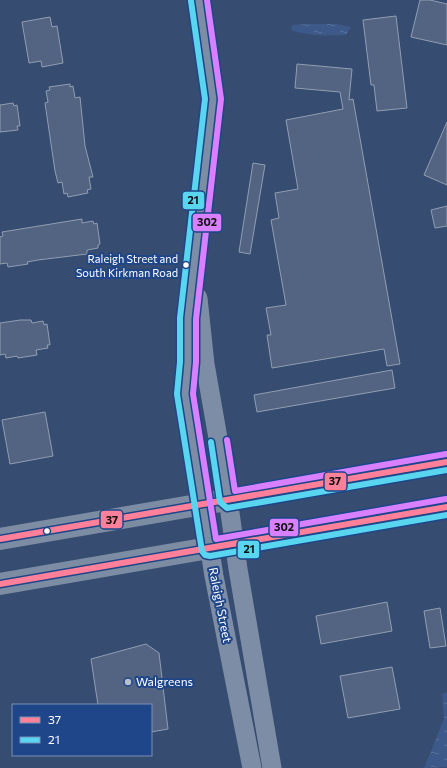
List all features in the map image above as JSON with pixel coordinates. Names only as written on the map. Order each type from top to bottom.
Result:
[{"type":"main road","points":[[0,539],[447,462]]},
{"type":"main road","points":[[0,584],[447,507]]},
{"type":"street","name":"Raleigh Street","points":[[199,0],[213,99],[188,319],[188,362],[185,394],[210,548],[252,768]]},
{"type":"street","name":"Raleigh Street","points":[[194,275],[201,318],[205,364],[272,768]]},
{"type":"water","points":[[337,24],[351,27],[346,35],[318,35],[291,30],[292,25]]},
{"type":"water","points":[[447,692],[447,767],[424,768],[444,719],[442,694]]},
{"type":"building","points":[[420,0],[430,0],[447,4],[447,45],[411,37]]},
{"type":"building","points":[[396,16],[407,108],[377,111],[374,85],[371,85],[363,20]]},
{"type":"building","points":[[50,17],[52,27],[57,26],[63,63],[42,67],[41,61],[29,63],[22,22]]},
{"type":"building","points":[[297,64],[352,69],[349,100],[353,99],[400,364],[387,366],[384,349],[272,368],[267,335],[271,335],[266,308],[286,305],[271,220],[279,218],[275,193],[298,189],[286,120],[343,109],[340,92],[295,88]]},
{"type":"building","points":[[70,84],[70,87],[73,86],[75,98],[80,97],[85,146],[93,177],[89,177],[91,189],[87,190],[88,193],[68,197],[67,193],[64,194],[62,182],[58,183],[55,171],[45,103],[48,102],[46,91],[50,90],[49,87]]},
{"type":"building","points":[[13,103],[14,106],[17,105],[20,126],[17,126],[18,130],[0,132],[0,105]]},
{"type":"building","points":[[447,122],[447,185],[424,175]]},
{"type":"building","points":[[253,163],[265,165],[250,254],[239,252]]},
{"type":"building","points":[[447,206],[447,226],[435,228],[431,210]]},
{"type":"building","points":[[82,219],[82,223],[93,221],[94,224],[97,223],[100,244],[98,245],[98,248],[87,250],[87,254],[38,260],[27,262],[28,264],[8,267],[7,263],[0,264],[0,237],[3,236],[2,232]]},
{"type":"building","points":[[31,320],[32,323],[43,321],[44,325],[47,324],[50,345],[47,345],[48,348],[36,350],[37,355],[6,358],[5,354],[0,355],[0,323]]},
{"type":"building","points":[[392,370],[395,388],[257,412],[254,395]]},
{"type":"building","points":[[45,412],[53,456],[10,464],[2,420]]},
{"type":"building","points":[[387,602],[392,631],[321,644],[316,616]]},
{"type":"building","points":[[440,608],[446,646],[430,648],[424,611]]},
{"type":"building","name":"Walgreens","points":[[146,644],[159,653],[168,729],[152,732],[152,704],[98,704],[91,659]]},
{"type":"building","points":[[392,667],[400,709],[348,718],[340,676]]},
{"type":"transit line","name":"302","points":[[207,0],[221,99],[196,319],[196,362],[193,394],[216,539],[446,499]]},
{"type":"transit line","name":"21","points":[[191,1],[205,99],[180,318],[180,362],[177,394],[202,551],[205,555],[210,556],[447,515]]},
{"type":"transit line","name":"302","points":[[227,440],[235,491],[446,454]]},
{"type":"transit line","name":"21","points":[[211,442],[220,502],[227,508],[447,470]]},
{"type":"transit line","name":"37","points":[[0,539],[447,462]]},
{"type":"transit line","name":"37","points":[[0,584],[447,507]]},
{"type":"place","name":"Raleigh Street and South Kirkman Road","points":[[186,265]]},
{"type":"place","name":"Walgreens","points":[[128,682]]}]
